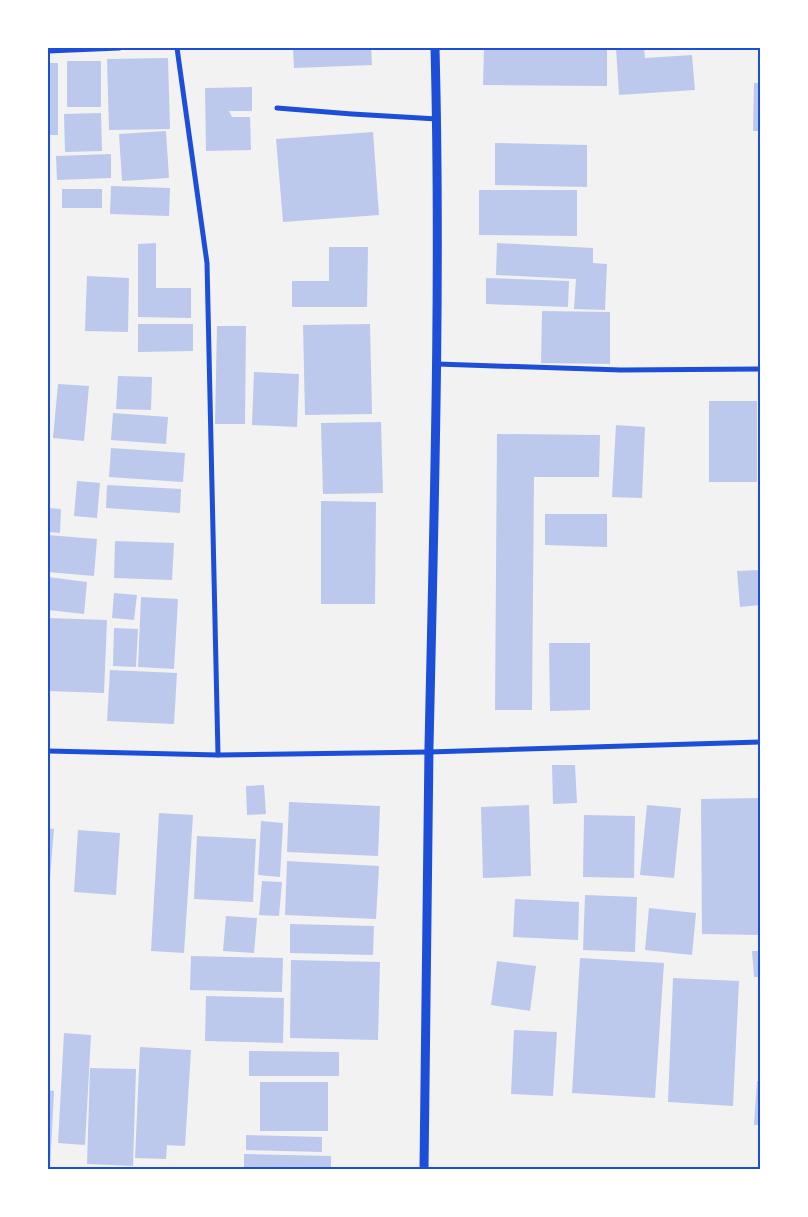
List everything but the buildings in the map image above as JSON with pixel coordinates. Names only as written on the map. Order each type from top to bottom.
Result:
[{"type":"street","points":[[48,51],[119,48]]},
{"type":"street","points":[[176,48],[207,263],[218,755]]},
{"type":"street","points":[[424,1170],[429,752],[437,364],[437,119],[435,48]]},
{"type":"street","points":[[277,108],[437,119]]},
{"type":"street","points":[[437,364],[621,370],[760,369]]},
{"type":"street","points":[[48,751],[218,755],[429,752],[760,742]]}]
